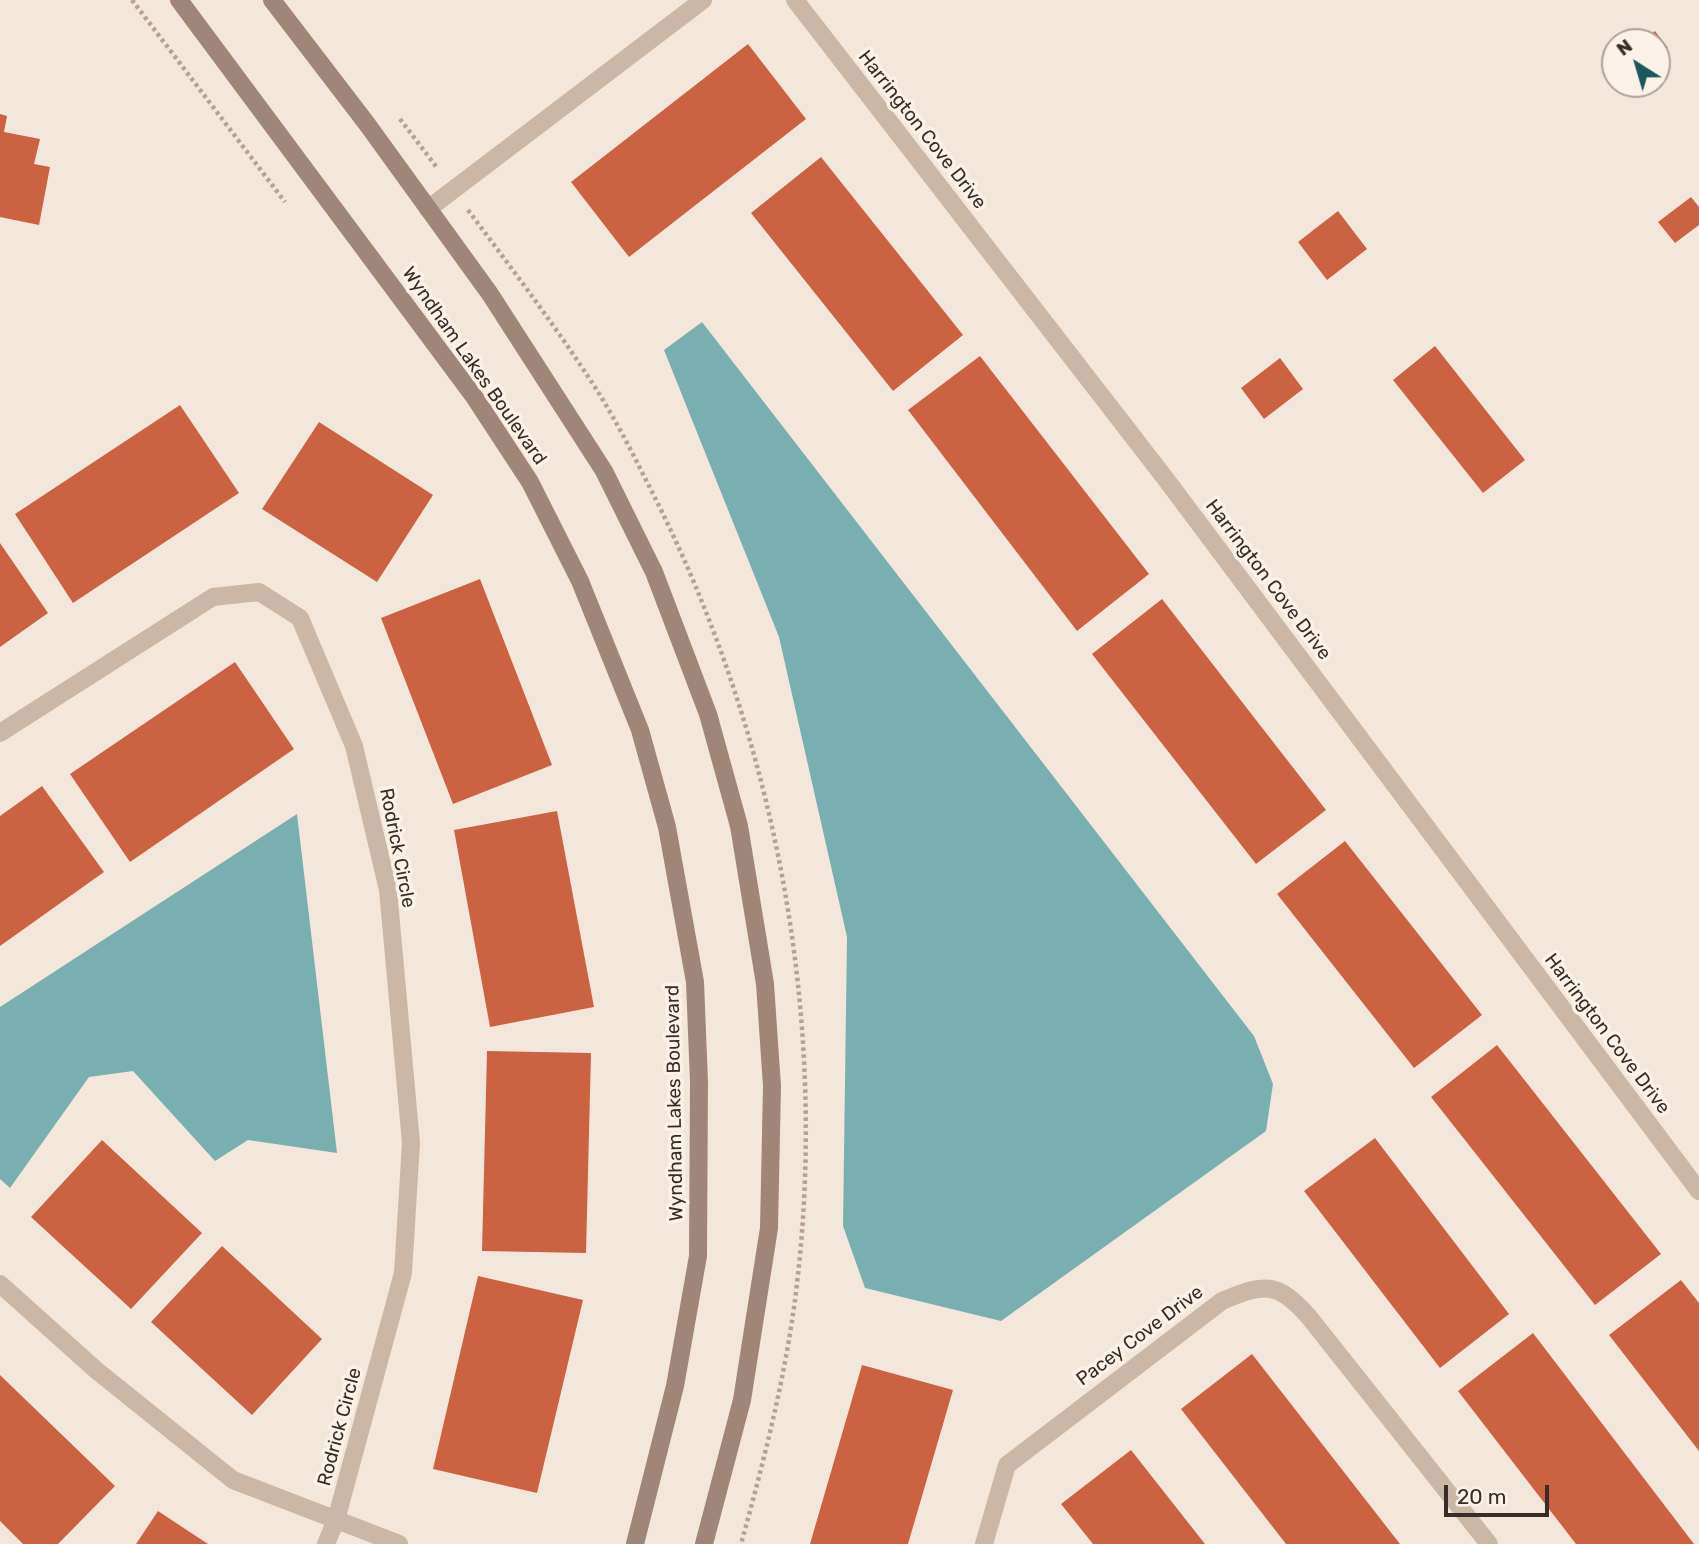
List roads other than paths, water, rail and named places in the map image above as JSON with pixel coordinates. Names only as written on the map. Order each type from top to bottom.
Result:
[{"type":"street","name":"Wyndham Lakes Boulevard","points":[[179,0],[475,398],[530,482],[580,581],[640,730],[667,827],[695,982],[699,1082],[698,1256],[675,1386],[635,1544]]},
{"type":"street","points":[[272,0],[490,294],[604,471],[654,572],[708,714],[739,826],[765,984],[772,1086],[769,1228],[742,1400],[704,1544]]},
{"type":"street","points":[[428,209],[703,0]]},
{"type":"street","name":"Harrington Cove Drive","points":[[795,0],[1165,478],[1699,1191]]},
{"type":"street","name":"Rodrick Circle","points":[[0,733],[213,597],[259,592],[300,618],[354,746],[388,890],[411,1143],[403,1273],[336,1520]]},
{"type":"street","name":"Rodrick Circle","points":[[0,1284],[96,1370],[233,1480],[399,1544]]},
{"type":"street","name":"Pacey Cove Drive","points":[[988,1541],[1007,1465],[1222,1301],[1246,1290],[1272,1287],[1291,1297],[1309,1317],[1489,1544]]},
{"type":"street","points":[[326,1544],[336,1520]]},
{"type":"water","points":[[702,322],[1254,1036],[1273,1084],[1266,1131],[1001,1321],[865,1288],[843,1226],[847,937],[779,637],[664,350]]},
{"type":"water","points":[[297,814],[337,1153],[248,1140],[215,1161],[133,1071],[89,1077],[10,1188],[0,1179],[0,1007]]}]
